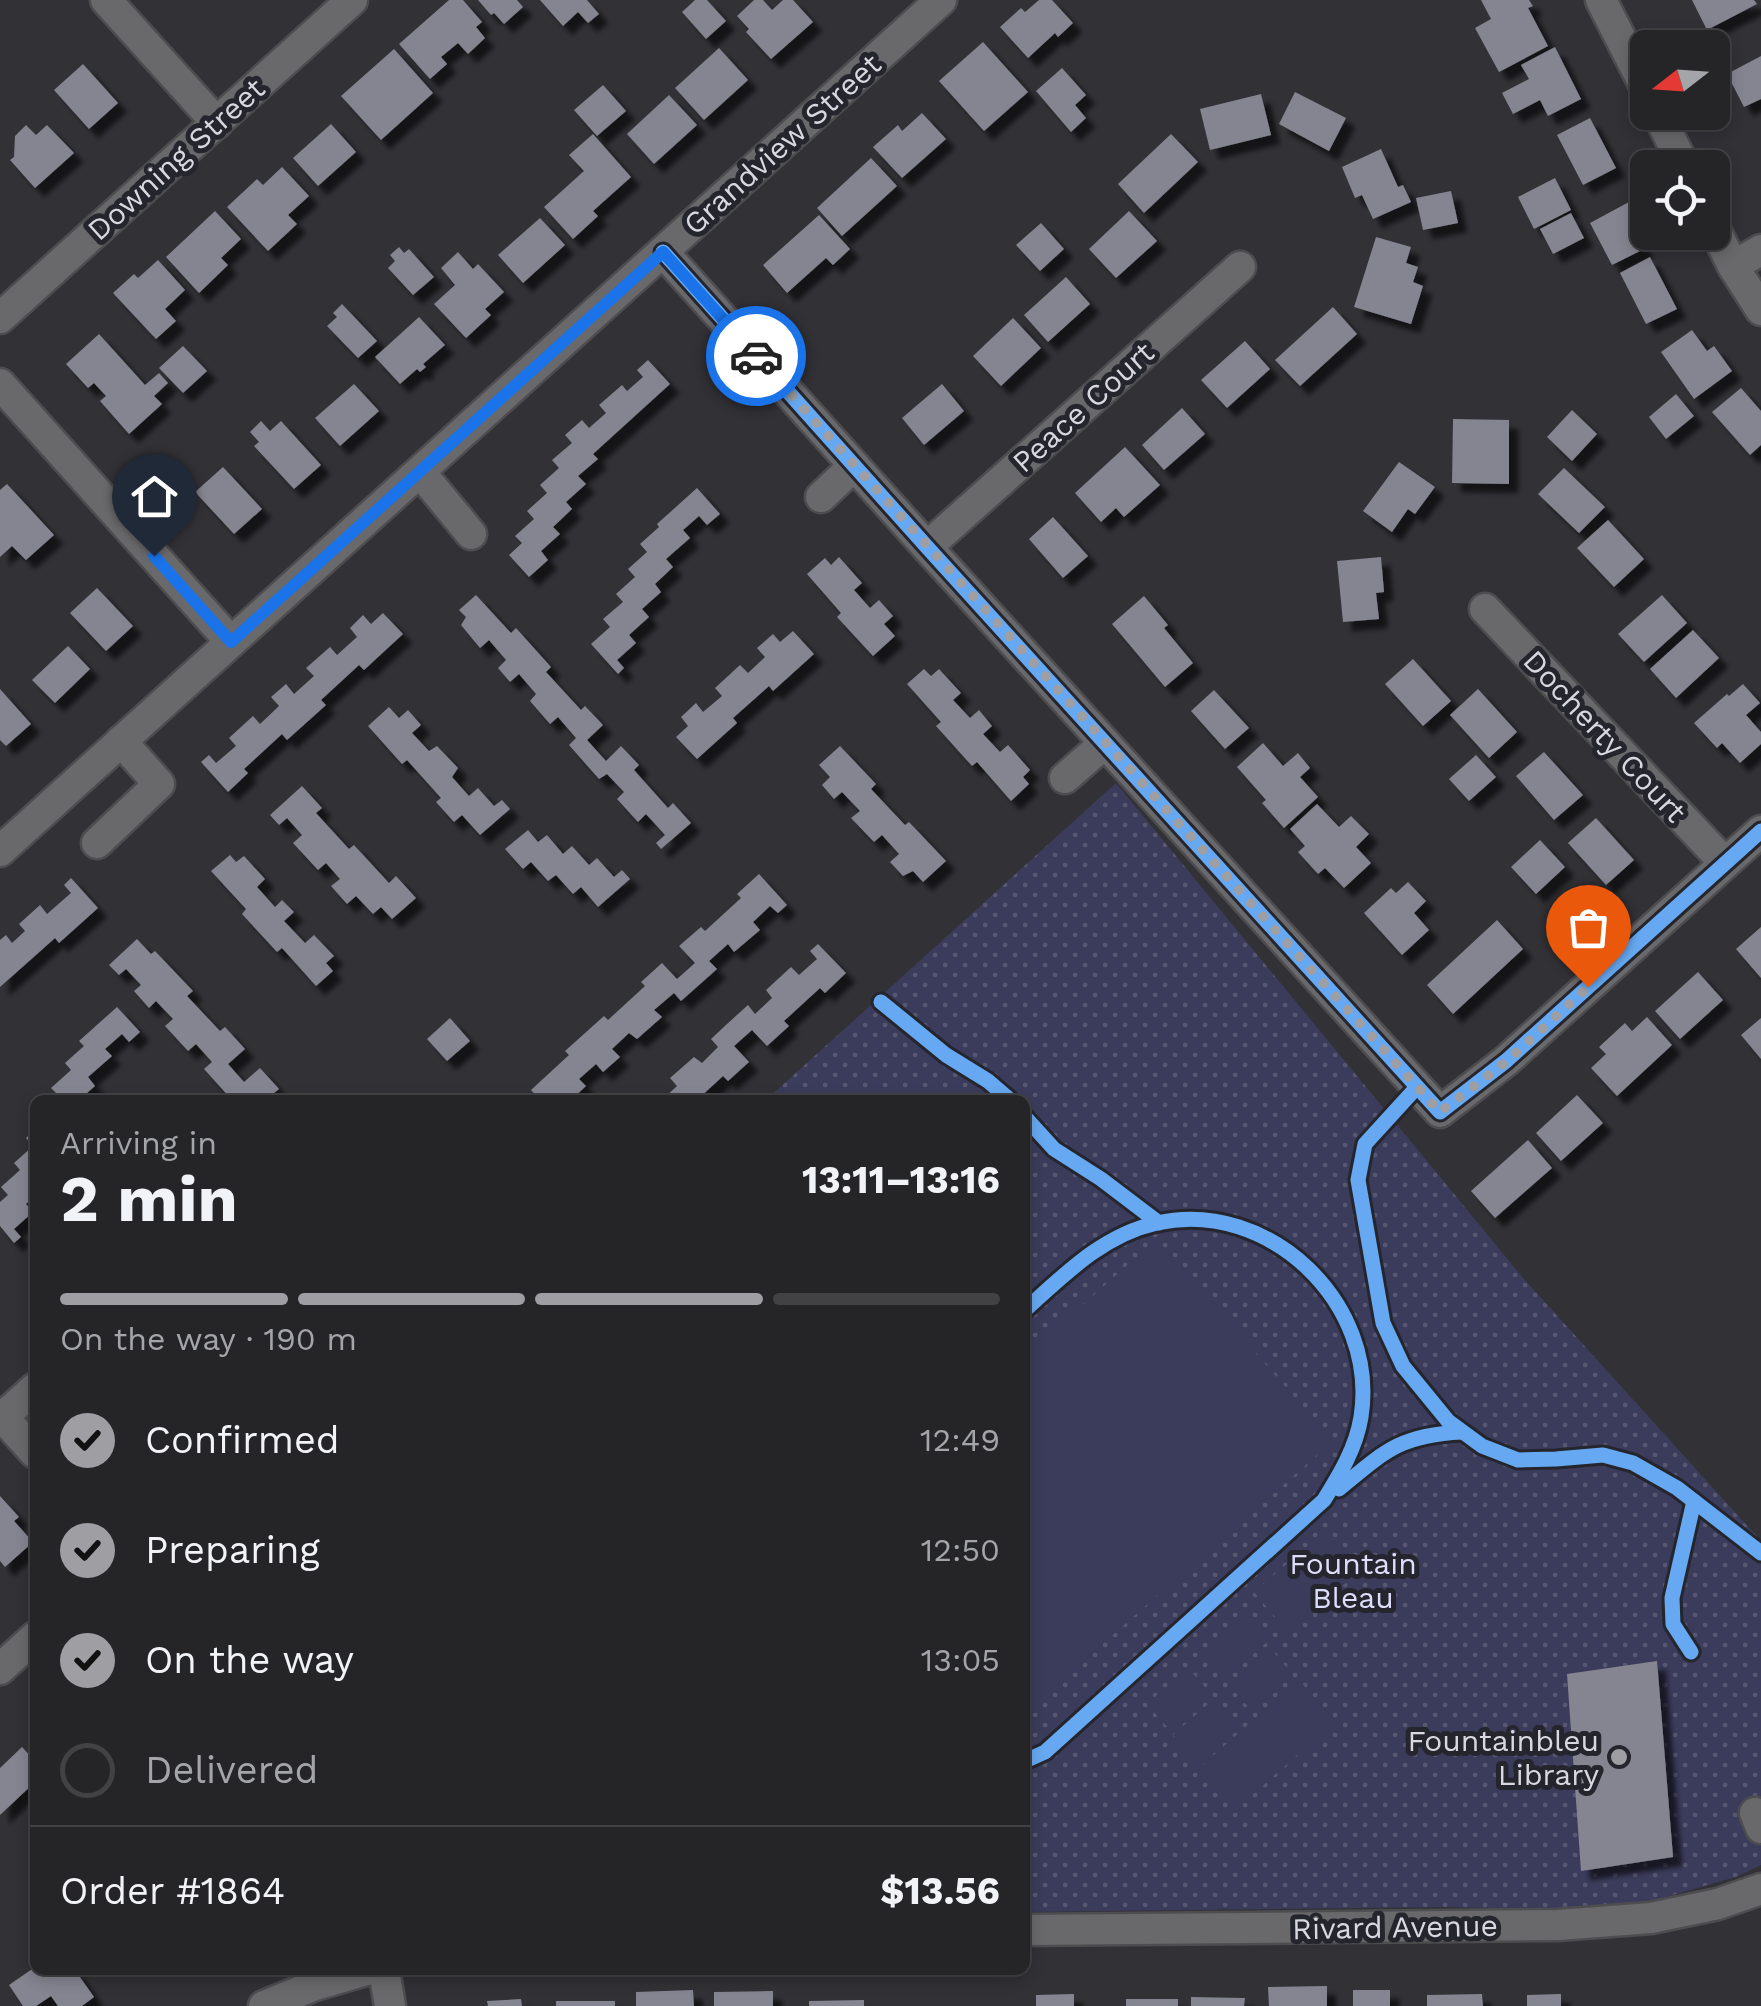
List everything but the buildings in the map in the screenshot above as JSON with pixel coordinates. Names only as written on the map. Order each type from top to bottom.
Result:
[{"type":"street","points":[[106,0],[217,122]]},
{"type":"street","name":"Downing Street","points":[[0,318],[352,0]]},
{"type":"street","name":"Grandview Street","points":[[0,852],[941,0]]},
{"type":"street","points":[[1601,0],[1630,57]]},
{"type":"street","points":[[1725,250],[1761,310]]},
{"type":"street","points":[[1733,266],[1761,250]]},
{"type":"street","points":[[663,252],[1440,1112],[1506,1062],[1761,830]]},
{"type":"street","name":"Peace Court","points":[[928,548],[1240,267]]},
{"type":"street","points":[[0,384],[231,642]]},
{"type":"street","points":[[821,497],[854,466]]},
{"type":"street","points":[[420,472],[471,534]]},
{"type":"street","name":"Docherty Court","points":[[1486,609],[1725,863]]},
{"type":"street","points":[[97,842],[160,784],[121,742]]},
{"type":"street","points":[[1065,778],[1105,743]]},
{"type":"street","points":[[30,1392],[2,1416],[30,1447]]},
{"type":"street","points":[[0,1669],[30,1642]]},
{"type":"street","name":"Rivard Avenue","points":[[1030,1930],[1558,1925],[1651,1918],[1761,1890]]},
{"type":"street","points":[[264,2006],[349,1975]]},
{"type":"street","points":[[385,1975],[390,2006]]},
{"type":"green space","name":"Fountain Bleau","points":[[1116,783],[1524,1279],[1761,1541],[1761,1865],[1736,1877],[1655,1900],[1564,1910],[1446,1907],[1030,1912],[1030,1095],[772,1095]]},
{"type":"green space","points":[[1156,1240],[1333,1441],[1030,1708],[1030,1352]]},
{"type":"green space","points":[[1322,1534],[1356,1574],[1288,1632],[1254,1592]]},
{"type":"green space","points":[[1244,1619],[1266,1643],[1225,1679],[1203,1655]]},
{"type":"green space","points":[[1271,1649],[1292,1674],[1251,1710],[1229,1685]]},
{"type":"green space","points":[[1188,1668],[1210,1693],[1169,1729],[1147,1704]]},
{"type":"green space","points":[[1299,1680],[1335,1722],[1236,1809],[1199,1768]]},
{"type":"green space","points":[[1214,1699],[1236,1724],[1194,1760],[1173,1735]]},
{"type":"cycle path","points":[[663,252],[1440,1112],[1506,1061],[1761,831]]},
{"type":"cycle path","points":[[881,1002],[946,1055],[1004,1095]]},
{"type":"cycle path","points":[[1417,1087],[1365,1144],[1358,1180],[1383,1323],[1403,1366],[1448,1421],[1482,1446],[1518,1460],[1603,1455],[1633,1463],[1677,1488],[1761,1553]]},
{"type":"cycle path","points":[[1030,1123],[1054,1149],[1159,1223]]},
{"type":"cycle path","points":[[1030,1306],[1102,1246],[1137,1229],[1157,1223],[1199,1220],[1239,1227],[1276,1244],[1308,1268],[1334,1299],[1352,1336],[1362,1375],[1361,1417],[1355,1439],[1324,1500],[1045,1752],[1030,1759]]},
{"type":"cycle path","points":[[1339,1489],[1394,1447],[1423,1437],[1462,1432]]},
{"type":"cycle path","points":[[1691,1652],[1673,1624],[1672,1598],[1694,1501]]},
{"type":"way so far","points":[[756,356],[1440,1112],[1506,1062],[1588,987]]},
{"type":"place","name":"Fountainbleu Library","points":[[1619,1757]]},
{"type":"route","points":[[154,556],[231,642],[663,252],[756,356]]}]
